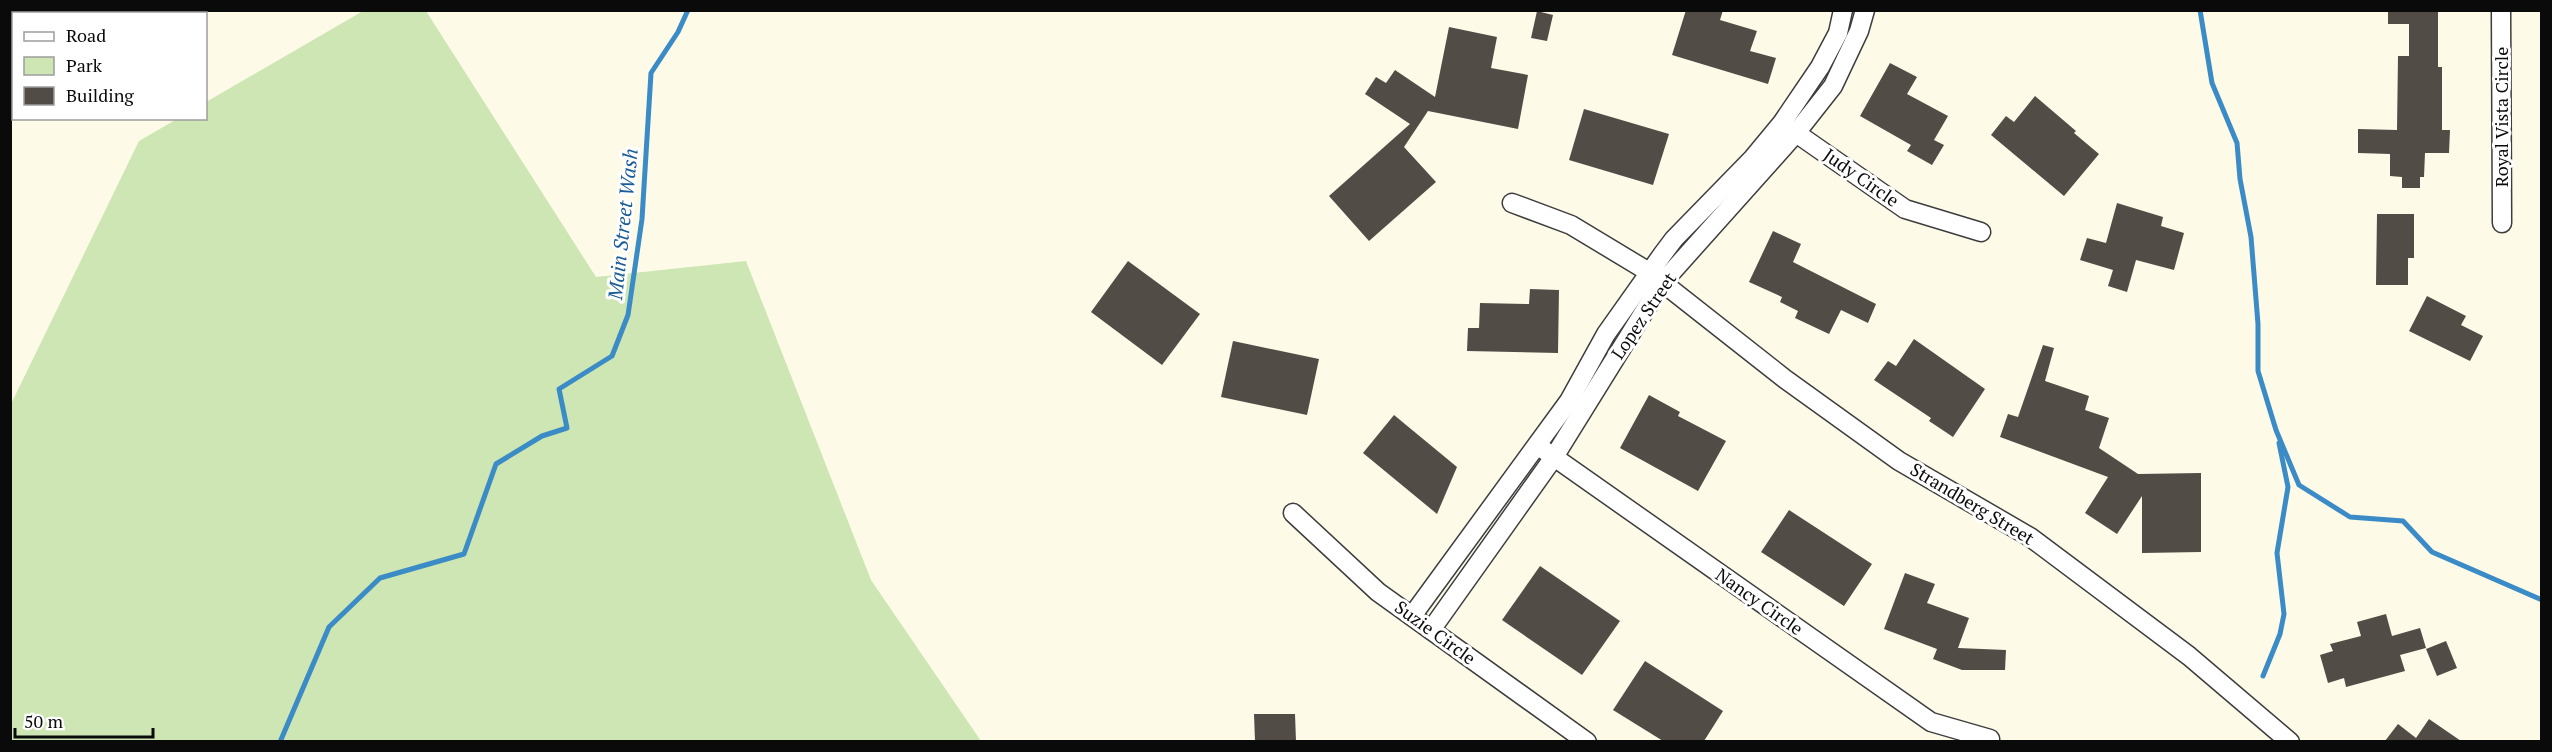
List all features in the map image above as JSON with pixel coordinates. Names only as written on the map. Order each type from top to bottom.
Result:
[{"type":"street","name":"Lopez Street","points":[[1789,128],[1838,33],[1844,10]]},
{"type":"street","name":"Lopez Street","points":[[1431,630],[1554,457],[1656,277],[1674,239],[1754,158],[1833,86],[1847,59],[1865,10]]},
{"type":"street","name":"Royal Vista Circle","points":[[2501,10],[2502,223]]},
{"type":"street","name":"Judy Circle","points":[[1789,128],[1905,209],[1981,232]]},
{"type":"street","name":"Strandberg Street","points":[[1512,203],[1571,225],[1656,277],[1785,379],[1899,461],[2039,544],[2189,656],[2290,741]]},
{"type":"street","name":"Lopez Street","points":[[1412,616],[1569,401],[1606,334],[1656,277]]},
{"type":"street","name":"Nancy Circle","points":[[1538,445],[1931,723],[1990,739]]},
{"type":"street","name":"Suzie Circle","points":[[1293,513],[1377,592],[1587,741]]},
{"type":"green space","points":[[363,11],[426,11],[596,277],[746,261],[871,580],[981,741],[11,741],[11,404],[139,141],[175,120],[207,120],[207,101]]},
{"type":"building","points":[[1686,10],[1723,10],[1720,20],[1757,31],[1750,51],[1776,58],[1768,84],[1672,55]]},
{"type":"building","points":[[2388,10],[2438,10],[2438,67],[2442,67],[2442,130],[2450,130],[2449,153],[2425,153],[2424,177],[2420,177],[2420,188],[2402,188],[2402,177],[2390,176],[2390,154],[2358,153],[2358,129],[2397,130],[2398,56],[2409,56],[2409,24],[2388,24]]},
{"type":"building","points":[[1537,11],[1553,15],[1547,41],[1531,38]]},
{"type":"building","points":[[1449,27],[1497,37],[1491,68],[1528,75],[1518,129],[1428,111],[1404,147],[1436,182],[1369,241],[1329,196],[1410,124],[1365,94],[1376,77],[1386,83],[1395,70],[1435,97]]},
{"type":"building","points":[[1890,63],[1917,77],[1907,94],[1948,116],[1934,140],[1944,145],[1932,165],[1907,151],[1911,145],[1860,116]]},
{"type":"building","points":[[2035,96],[2099,154],[2064,196],[1991,135],[2006,116],[2014,122]]},
{"type":"building","points":[[1584,109],[1669,134],[1653,185],[1569,160]]},
{"type":"building","points":[[2117,203],[2163,217],[2161,226],[2184,233],[2174,270],[2136,260],[2127,292],[2108,286],[2113,270],[2080,260],[2087,238],[2106,243]]},
{"type":"building","points":[[2377,214],[2414,214],[2414,258],[2408,258],[2408,285],[2376,285]]},
{"type":"building","points":[[1773,231],[1801,244],[1793,262],[1876,304],[1868,323],[1841,310],[1829,334],[1795,318],[1798,311],[1780,302],[1782,297],[1749,282]]},
{"type":"building","points":[[1128,261],[1200,314],[1162,365],[1091,312]]},
{"type":"building","points":[[1530,289],[1559,290],[1558,353],[1467,351],[1468,328],[1479,328],[1480,303],[1529,304]]},
{"type":"building","points":[[2427,296],[2466,316],[2461,325],[2483,336],[2470,361],[2409,331]]},
{"type":"building","points":[[1914,339],[1985,389],[1953,437],[1929,421],[1931,418],[1874,380],[1888,361],[1896,366]]},
{"type":"building","points":[[1233,341],[1319,359],[1307,415],[1221,397]]},
{"type":"building","points":[[2043,345],[2054,348],[2045,381],[2089,396],[2085,410],[2109,418],[2099,448],[2138,474],[2201,473],[2201,552],[2142,553],[2142,496],[2117,534],[2085,513],[2108,477],[2000,437],[2008,414],[2018,417]]},
{"type":"building","points":[[1649,395],[1680,412],[1678,416],[1726,441],[1698,491],[1620,448]]},
{"type":"building","points":[[1394,415],[1457,467],[1437,514],[1363,453]]},
{"type":"building","points":[[1789,510],[1872,564],[1844,606],[1761,552]]},
{"type":"building","points":[[1540,566],[1620,621],[1582,675],[1502,620]]},
{"type":"building","points":[[1905,573],[1935,584],[1927,603],[1969,618],[1958,648],[2006,650],[2005,670],[1962,670],[1933,659],[1937,649],[1884,629]]},
{"type":"building","points":[[2386,614],[2392,636],[2420,628],[2426,648],[2400,655],[2405,671],[2346,687],[2344,678],[2328,683],[2320,655],[2333,651],[2330,644],[2361,636],[2357,622]]},
{"type":"building","points":[[2446,641],[2457,668],[2437,676],[2426,649]]},
{"type":"building","points":[[1645,661],[1723,711],[1704,741],[1663,741],[1613,710]]},
{"type":"building","points":[[1254,714],[1295,714],[1296,741],[1255,741]]},
{"type":"building","points":[[2429,719],[2461,741],[2385,741],[2398,724],[2416,738]]},
{"type":"waterway","name":"Main Street Wash","points":[[280,742],[329,627],[380,578],[464,554],[496,464],[542,436],[567,428],[559,389],[612,356],[628,315],[642,219],[651,73],[678,32],[688,10]]},
{"type":"waterway","points":[[2200,10],[2212,83],[2237,143],[2240,179],[2251,237],[2258,324],[2258,371],[2276,430],[2299,485],[2350,517],[2403,521],[2432,552],[2542,600]]},
{"type":"waterway","points":[[2263,676],[2280,634],[2284,614],[2277,553],[2288,487],[2279,443]]}]
